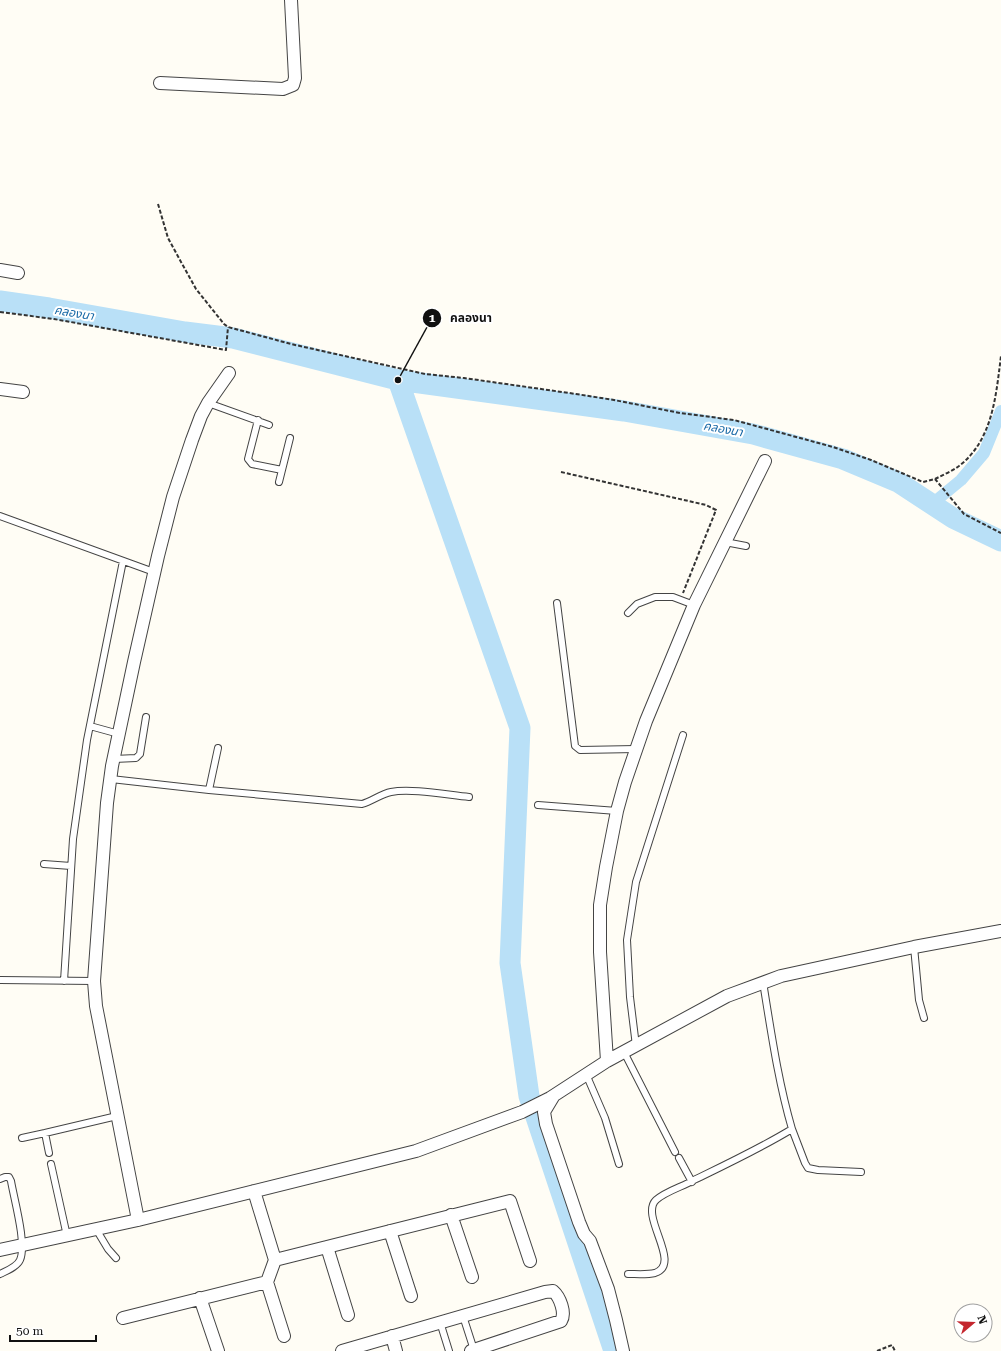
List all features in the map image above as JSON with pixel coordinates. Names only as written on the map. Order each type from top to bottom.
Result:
[{"type":"street","points":[[160,83],[283,89],[293,85],[295,78],[291,0]]},
{"type":"street","points":[[0,270],[18,273]]},
{"type":"street","points":[[138,1220],[96,1006],[94,981],[107,803],[119,734],[154,572],[173,497],[201,416],[229,373]]},
{"type":"street","points":[[0,389],[23,392]]},
{"type":"street","points":[[607,1062],[602,999],[600,905],[617,812],[625,782],[646,721],[694,605],[764,461]]},
{"type":"street","points":[[0,1250],[138,1220],[416,1151],[522,1112],[552,1097],[586,1074],[624,1052],[727,996],[763,982],[781,976],[914,947],[1001,931]]},
{"type":"street","points":[[552,1097],[544,1112],[546,1124],[579,1222],[584,1234],[590,1241],[608,1289],[623,1351]]},
{"type":"street","points":[[254,1191],[275,1260],[267,1282],[284,1336]]},
{"type":"street","points":[[275,1260],[510,1201],[530,1261]]},
{"type":"street","points":[[451,1215],[472,1277]]},
{"type":"street","points":[[390,1231],[411,1296]]},
{"type":"street","points":[[328,1247],[348,1315]]},
{"type":"street","points":[[123,1318],[267,1282]]},
{"type":"street","points":[[343,1351],[545,1292],[553,1291],[558,1296],[564,1313],[563,1319],[557,1323],[472,1351]]},
{"type":"street","points":[[200,1298],[218,1351]]},
{"type":"street","points":[[392,1336],[396,1351]]},
{"type":"lane","points":[[208,404],[269,425]]},
{"type":"lane","points":[[258,420],[248,459],[249,462],[252,464],[282,470]]},
{"type":"lane","points":[[279,482],[290,438]]},
{"type":"lane","points":[[0,516],[154,572]]},
{"type":"lane","points":[[725,542],[746,546]]},
{"type":"lane","points":[[64,981],[73,839],[90,726],[123,561]]},
{"type":"lane","points":[[628,613],[637,604],[655,597],[673,597],[694,605]]},
{"type":"lane","points":[[557,603],[575,746],[580,750],[636,750]]},
{"type":"lane","points":[[114,759],[136,758],[140,754],[146,717]]},
{"type":"lane","points":[[90,726],[119,734]]},
{"type":"lane","points":[[636,1046],[630,997],[627,940],[636,882],[683,735]]},
{"type":"lane","points":[[209,790],[218,748]]},
{"type":"lane","points":[[110,779],[362,804],[371,802],[390,792],[404,790],[469,797]]},
{"type":"lane","points":[[538,805],[617,812]]},
{"type":"lane","points":[[44,864],[71,866]]},
{"type":"lane","points":[[914,947],[919,1000],[924,1018]]},
{"type":"lane","points":[[0,980],[94,981]]},
{"type":"lane","points":[[763,982],[774,1051],[786,1111],[805,1163],[808,1168],[818,1170],[861,1172]]},
{"type":"lane","points":[[624,1052],[675,1152]]},
{"type":"lane","points":[[586,1074],[605,1118],[619,1164]]},
{"type":"lane","points":[[22,1138],[117,1116]]},
{"type":"lane","points":[[628,1274],[656,1273],[661,1269],[665,1260],[653,1219],[652,1208],[655,1201],[792,1129]]},
{"type":"lane","points":[[45,1133],[49,1152]]},
{"type":"lane","points":[[679,1158],[692,1182]]},
{"type":"lane","points":[[51,1164],[67,1236]]},
{"type":"lane","points":[[0,1179],[9,1177],[11,1181],[22,1245],[20,1261],[13,1267],[0,1274]]},
{"type":"lane","points":[[96,1229],[108,1249],[116,1258]]},
{"type":"lane","points":[[463,1316],[472,1351]]},
{"type":"lane","points":[[440,1322],[449,1351]]},
{"type":"path","points":[[158,204],[168,238],[196,289],[228,327],[299,346],[425,374],[576,394],[680,413],[734,420],[782,432],[859,456],[924,482],[935,479],[959,466],[969,457],[979,444],[988,426],[994,406],[1001,356]]},
{"type":"path","points":[[0,312],[69,321],[226,350],[228,327]]},
{"type":"path","points":[[561,472],[706,505],[716,510],[680,600]]},
{"type":"path","points":[[935,479],[964,514],[1001,533]]},
{"type":"path","points":[[877,1351],[892,1345],[895,1351]]},
{"type":"waterway","name":"คลองนา","points":[[0,301],[185,332],[233,338],[398,380],[624,411],[753,434],[843,459],[898,482],[953,518],[1001,541]]},
{"type":"waterway","points":[[398,380],[520,728],[510,963],[529,1096],[614,1351]]},
{"type":"waterway","points":[[932,504],[961,480],[984,453],[1001,411]]},
{"type":"place","name":"คลองนา","points":[[398,380]]}]
